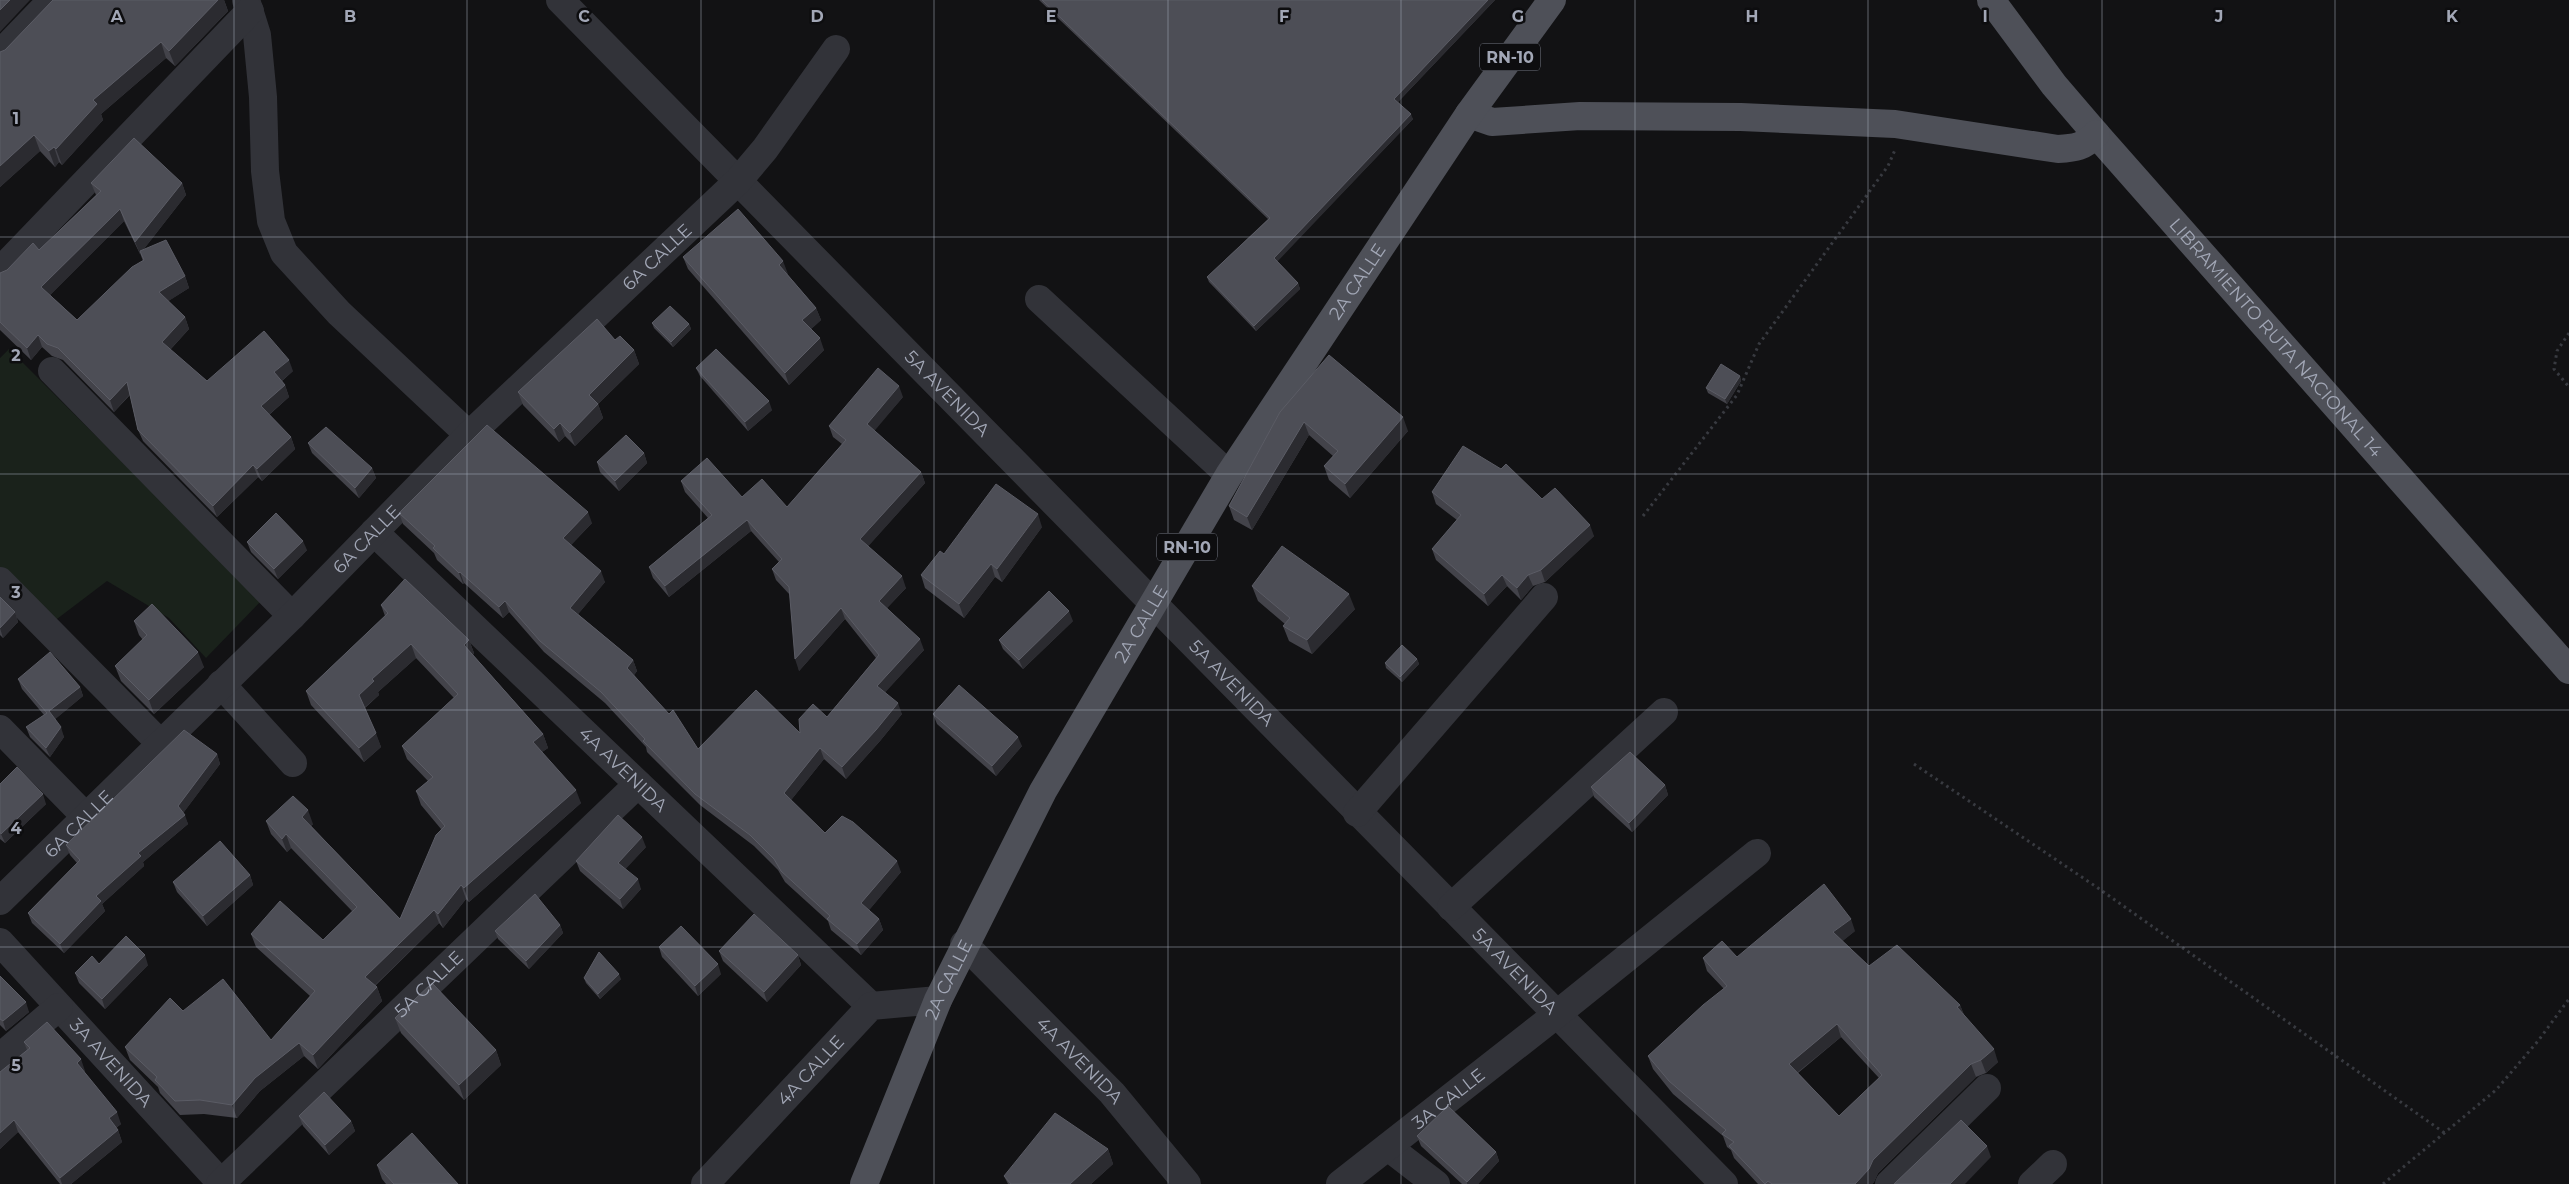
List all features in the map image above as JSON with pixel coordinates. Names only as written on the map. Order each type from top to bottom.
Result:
[{"type":"main road","name":"2A CALLE","points":[[864,1184],[938,1000],[964,944],[1043,791],[1229,475],[1469,114],[1552,0]]},
{"type":"main road","name":"LIBRAMIENTO RUTA NACIONAL 14","points":[[1991,0],[2054,85],[2096,134],[2569,670]]},
{"type":"main road","points":[[1469,114],[1492,122],[1580,116],[1741,117],[1895,124],[2006,139],[2058,149],[2076,148],[2088,143],[2096,134]]},
{"type":"street","points":[[0,54],[52,0]]},
{"type":"street","name":"5A AVENIDA","points":[[560,0],[1724,1184]]},
{"type":"street","points":[[0,271],[248,5]]},
{"type":"street","points":[[248,5],[257,36],[263,97],[265,171],[270,221],[284,253],[339,314],[469,436]]},
{"type":"street","name":"6A CALLE","points":[[0,901],[292,616],[469,436],[738,181],[765,149],[836,49]]},
{"type":"street","points":[[1039,299],[1229,475]]},
{"type":"street","points":[[52,371],[292,616]]},
{"type":"street","name":"4A AVENIDA","points":[[374,532],[872,1006]]},
{"type":"street","points":[[0,581],[161,744]]},
{"type":"street","points":[[1357,812],[1544,597]]},
{"type":"street","points":[[221,684],[293,763]]},
{"type":"street","points":[[1451,907],[1664,712]]},
{"type":"street","points":[[0,728],[86,817]]},
{"type":"street","name":"5A CALLE","points":[[221,1184],[638,784]]},
{"type":"street","name":"3A CALLE","points":[[1340,1184],[1557,1014],[1757,853]]},
{"type":"street","name":"3A AVENIDA","points":[[0,942],[221,1184]]},
{"type":"street","name":"4A AVENIDA","points":[[964,944],[1112,1093],[1187,1184]]},
{"type":"street","points":[[872,1006],[938,1000]]},
{"type":"street","points":[[0,1057],[59,1006]]},
{"type":"street","name":"4A CALLE","points":[[705,1184],[872,1006]]},
{"type":"street","points":[[1888,1184],[1987,1088]]},
{"type":"street","points":[[1388,1147],[1436,1184]]},
{"type":"street","points":[[2032,1184],[2053,1164]]},
{"type":"path","points":[[1644,516],[1737,394],[1759,344],[1888,166],[1895,151],[1895,124]]},
{"type":"path","points":[[2569,333],[2557,350],[2554,369],[2569,387]]},
{"type":"path","points":[[1914,764],[2098,888],[2446,1134]]},
{"type":"path","points":[[2383,1184],[2446,1134],[2496,1090],[2538,1041],[2569,999]]},
{"type":"shaded area","points":[[9,349],[261,601],[206,658],[169,618],[107,581],[49,625],[0,572],[0,358]]},
{"type":"building","points":[[0,0],[10,0],[0,10]]},
{"type":"building","points":[[53,0],[218,0],[169,51],[161,42],[93,100],[97,104],[56,149],[54,147],[49,151],[34,135],[0,166],[0,52],[5,50]]},
{"type":"building","points":[[1042,0],[1488,0],[1394,99],[1411,114],[1274,258],[1298,283],[1254,326],[1207,277],[1270,218]]},
{"type":"building","points":[[134,138],[182,183],[135,242],[120,209],[41,287],[77,320],[132,267],[144,260],[140,251],[166,240],[185,276],[159,292],[185,317],[162,342],[207,381],[264,331],[289,360],[274,372],[285,385],[261,406],[291,437],[257,469],[253,465],[213,506],[138,430],[127,382],[110,400],[58,348],[47,344],[38,335],[27,348],[0,322],[0,273],[7,270],[33,243],[39,250],[101,191],[91,183]]},
{"type":"building","points":[[738,209],[783,261],[779,265],[816,308],[802,320],[820,338],[785,373],[683,257]]},
{"type":"building","points":[[670,306],[689,324],[671,342],[652,323]]},
{"type":"building","points":[[597,319],[615,340],[620,336],[634,350],[589,395],[598,404],[570,433],[560,423],[554,429],[518,392]]},
{"type":"building","points":[[716,349],[769,401],[745,422],[696,368]]},
{"type":"building","points":[[1329,355],[1403,417],[1345,484],[1324,466],[1338,451],[1304,422],[1247,517],[1229,506],[1280,412]]},
{"type":"building","points":[[1721,364],[1740,376],[1725,399],[1706,388]]},
{"type":"building","points":[[878,368],[899,386],[867,424],[921,472],[860,539],[902,576],[879,601],[920,639],[877,686],[898,703],[876,730],[842,767],[820,748],[784,793],[825,833],[842,816],[853,822],[897,861],[861,903],[879,919],[857,944],[827,919],[830,916],[781,871],[774,859],[750,835],[695,794],[643,741],[645,739],[601,692],[540,641],[505,601],[499,607],[459,573],[433,548],[435,546],[399,513],[487,425],[588,512],[563,538],[601,571],[570,608],[633,660],[627,668],[669,714],[673,710],[698,749],[756,690],[800,733],[799,719],[813,704],[827,717],[879,655],[841,608],[795,659],[789,587],[772,569],[782,559],[747,520],[665,586],[649,567],[712,515],[681,481],[707,458],[742,497],[762,479],[787,507],[846,440],[829,426]]},
{"type":"building","points":[[326,427],[372,468],[355,488],[308,443]]},
{"type":"building","points":[[626,435],[644,453],[615,481],[597,462]]},
{"type":"building","points":[[1463,446],[1501,469],[1506,464],[1542,499],[1555,488],[1590,525],[1541,570],[1528,575],[1517,588],[1502,575],[1484,594],[1432,549],[1461,515],[1432,492]]},
{"type":"building","points":[[996,484],[1038,514],[997,569],[991,564],[959,604],[921,575],[940,551],[944,554]]},
{"type":"building","points":[[276,513],[303,541],[274,569],[247,542]]},
{"type":"building","points":[[1282,546],[1349,594],[1307,640],[1283,626],[1290,618],[1252,586]]},
{"type":"building","points":[[405,579],[469,640],[464,645],[543,734],[533,742],[576,790],[464,888],[461,885],[438,914],[434,910],[365,977],[377,987],[313,1055],[299,1043],[255,1078],[232,1105],[200,1100],[175,1101],[155,1080],[157,1077],[125,1047],[170,998],[183,1011],[223,979],[271,1040],[315,991],[251,934],[280,901],[323,940],[357,907],[286,834],[282,839],[266,821],[293,796],[308,810],[302,817],[400,919],[436,835],[445,826],[416,791],[433,777],[402,746],[458,694],[411,644],[372,679],[374,681],[359,695],[376,733],[359,748],[306,691],[388,613],[381,605]]},
{"type":"building","points":[[1049,591],[1069,611],[1019,660],[999,640]]},
{"type":"building","points":[[0,597],[15,612],[0,628]]},
{"type":"building","points":[[152,604],[198,652],[149,700],[115,666],[147,635],[134,621]]},
{"type":"building","points":[[1402,645],[1417,659],[1400,677],[1385,663]]},
{"type":"building","points":[[50,652],[80,687],[49,711],[61,727],[46,748],[26,727],[47,713],[18,679]]},
{"type":"building","points":[[959,685],[1018,737],[992,766],[933,714]]},
{"type":"building","points":[[184,730],[217,754],[178,806],[185,815],[138,853],[141,856],[96,896],[101,901],[60,944],[28,913],[80,860],[66,845]]},
{"type":"building","points":[[1630,752],[1665,785],[1629,823],[1591,787]]},
{"type":"building","points":[[17,767],[43,794],[1,834],[0,784]]},
{"type":"building","points":[[618,815],[642,837],[618,863],[638,879],[620,899],[576,861]]},
{"type":"building","points":[[220,841],[250,875],[203,916],[173,882]]},
{"type":"building","points":[[1824,884],[1851,919],[1833,932],[1869,966],[1897,945],[1960,1005],[1957,1007],[1994,1049],[1981,1060],[1971,1064],[1873,1160],[1869,1169],[1855,1184],[1772,1184],[1768,1181],[1765,1184],[1729,1146],[1734,1142],[1722,1134],[1726,1130],[1669,1081],[1648,1056],[1703,1005],[1727,986],[1703,958],[1722,941],[1737,957]],"holes":[[[1837,1024],[1882,1075],[1839,1116],[1789,1064]]]},
{"type":"building","points":[[535,894],[560,925],[526,961],[495,931]]},
{"type":"building","points":[[754,914],[798,955],[764,992],[719,951]]},
{"type":"building","points":[[681,926],[718,964],[695,986],[659,947]]},
{"type":"building","points":[[126,936],[145,955],[102,999],[75,973],[92,956],[99,964]]},
{"type":"building","points":[[599,952],[619,974],[598,994],[584,978]]},
{"type":"building","points":[[0,976],[26,1002],[3,1021],[0,1019]]},
{"type":"building","points":[[432,983],[496,1050],[459,1085],[395,1018]]},
{"type":"building","points":[[47,1022],[81,1059],[77,1063],[117,1112],[109,1118],[118,1130],[60,1178],[14,1120],[0,1133],[0,1072],[30,1048],[24,1042]]},
{"type":"building","points":[[324,1092],[351,1121],[325,1145],[299,1116]]},
{"type":"building","points":[[1448,1106],[1496,1152],[1467,1182],[1417,1136]]},
{"type":"building","points":[[1055,1113],[1108,1149],[1070,1184],[1011,1184],[1004,1176]]},
{"type":"building","points":[[1961,1120],[1987,1146],[1950,1184],[1894,1184]]},
{"type":"building","points":[[412,1133],[458,1184],[394,1184],[377,1165]]}]
